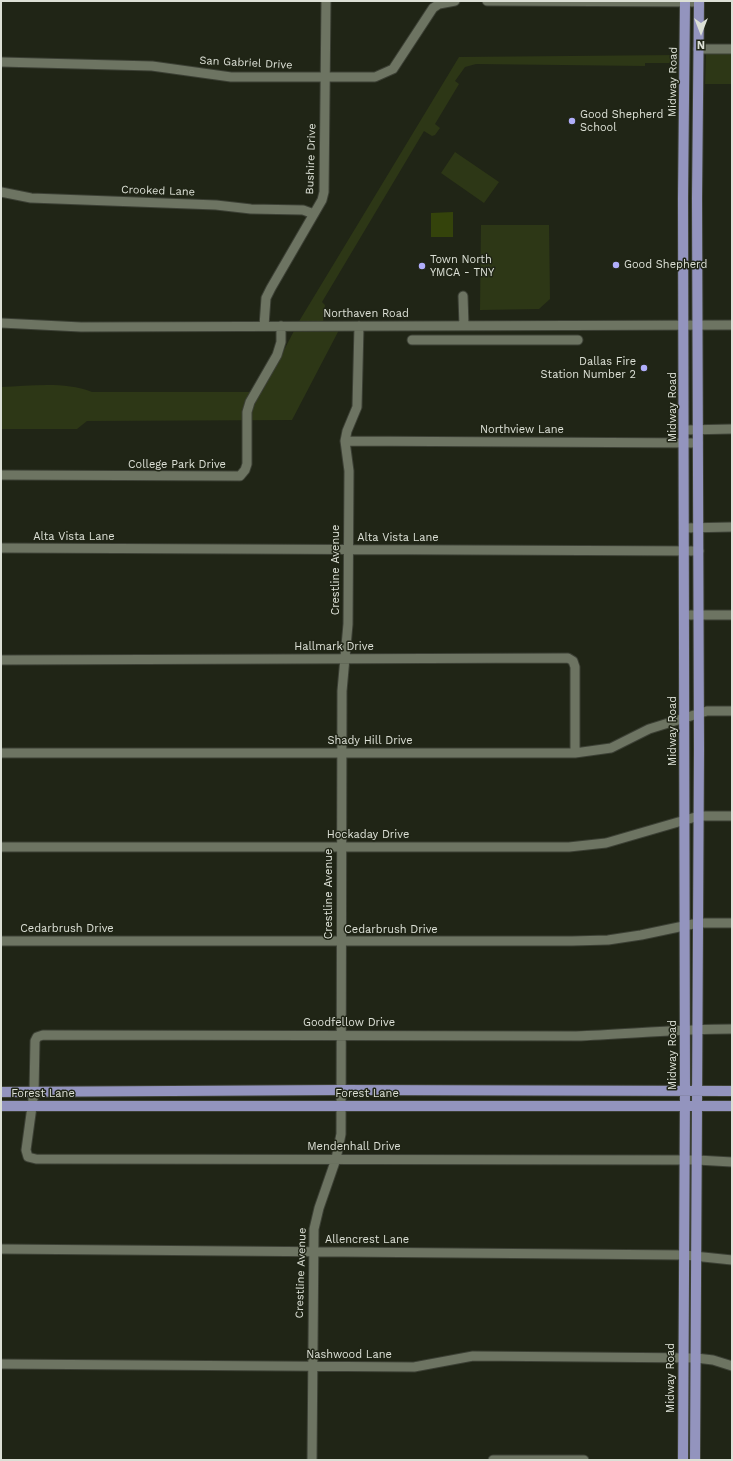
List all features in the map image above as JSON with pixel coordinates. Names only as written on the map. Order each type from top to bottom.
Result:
[{"type":"main road","name":"Midway Road","points":[[683,1460],[685,1160],[685,325],[683,198],[685,1]]},
{"type":"main road","points":[[695,1460],[699,816],[698,2]]},
{"type":"main road","name":"Forest Lane","points":[[1,1092],[341,1090],[732,1091]]},
{"type":"main road","name":"Forest Lane","points":[[1,1106],[732,1106]]},
{"type":"street","name":"Bushire Drive","points":[[264,326],[266,298],[322,200],[324,192],[326,1]]},
{"type":"street","name":"San Gabriel Drive","points":[[1,62],[152,66],[231,77],[375,77],[389,71],[398,63],[429,13],[439,4],[454,1]]},
{"type":"street","points":[[487,1],[698,2]]},
{"type":"street","points":[[698,49],[732,49]]},
{"type":"street","name":"Crooked Lane","points":[[1,192],[31,198],[216,205],[251,210],[304,210],[314,214]]},
{"type":"street","points":[[463,296],[464,326]]},
{"type":"street","name":"Northaven Road","points":[[1,323],[81,327],[732,325]]},
{"type":"street","name":"College Park Drive","points":[[1,475],[240,476],[245,470],[247,464],[247,412],[250,402],[277,355],[281,342],[281,326]]},
{"type":"street","name":"Crestline Avenue","points":[[312,1460],[312,1252],[314,1229],[319,1208],[336,1159],[341,1134],[341,753],[342,691],[348,624],[349,471],[345,441],[347,431],[357,407],[359,326]]},
{"type":"street","points":[[436,326],[436,340]]},
{"type":"street","points":[[544,340],[545,326]]},
{"type":"street","points":[[412,340],[578,340]]},
{"type":"street","points":[[685,430],[732,429]]},
{"type":"street","name":"Northview Lane","points":[[345,441],[698,443]]},
{"type":"street","points":[[685,528],[732,527]]},
{"type":"street","name":"Alta Vista Lane","points":[[1,548],[699,551]]},
{"type":"street","points":[[685,616],[732,616]]},
{"type":"street","name":"Hallmark Drive","points":[[1,660],[568,658],[573,661],[575,667],[575,753]]},
{"type":"street","name":"Shady Hill Drive","points":[[1,753],[575,753],[611,748],[649,729],[707,711],[732,711]]},
{"type":"street","name":"Hockaday Drive","points":[[1,847],[569,847],[606,843],[699,816],[732,816]]},
{"type":"street","name":"Cedarbrush Drive","points":[[1,941],[579,941],[641,935],[698,923],[732,923]]},
{"type":"street","name":"Goodfellow Drive","points":[[32,1106],[34,1092],[35,1041],[37,1037],[43,1035],[576,1036],[698,1029],[732,1029]]},
{"type":"street","name":"Mendenhall Drive","points":[[32,1106],[26,1150],[26,1154],[31,1159],[697,1160],[732,1162]]},
{"type":"street","name":"Allencrest Lane","points":[[1,1249],[697,1255],[732,1260]]},
{"type":"street","name":"Nashwood Lane","points":[[1,1364],[414,1367],[473,1356],[696,1358],[713,1360],[732,1366]]},
{"type":"street","points":[[493,1460],[584,1460]]},
{"type":"shaded area","points":[[706,54],[732,54],[732,84],[705,84]]},
{"type":"shaded area","points":[[678,55],[678,63],[645,63],[645,66],[476,64],[465,67],[455,81],[459,84],[435,124],[440,128],[435,135],[432,136],[424,131],[322,302],[325,305],[323,322],[298,323],[459,57]]},
{"type":"shaded area","points":[[455,152],[499,182],[484,203],[441,173]]},
{"type":"shaded area","points":[[453,212],[453,237],[431,237],[431,213]]},
{"type":"shaded area","points":[[481,225],[549,225],[550,299],[539,309],[480,310]]},
{"type":"shaded area","points":[[295,329],[339,330],[292,420],[87,421],[77,429],[1,429],[1,387],[59,385],[70,386],[92,392],[262,392]]},
{"type":"place","name":"Good Shepherd School","points":[[572,121]]},
{"type":"place","name":"Good Shepherd","points":[[616,265]]},
{"type":"place","name":"Town North YMCA - TNY","points":[[422,266]]},
{"type":"place","name":"Dallas Fire Station Number 2","points":[[644,368]]}]
